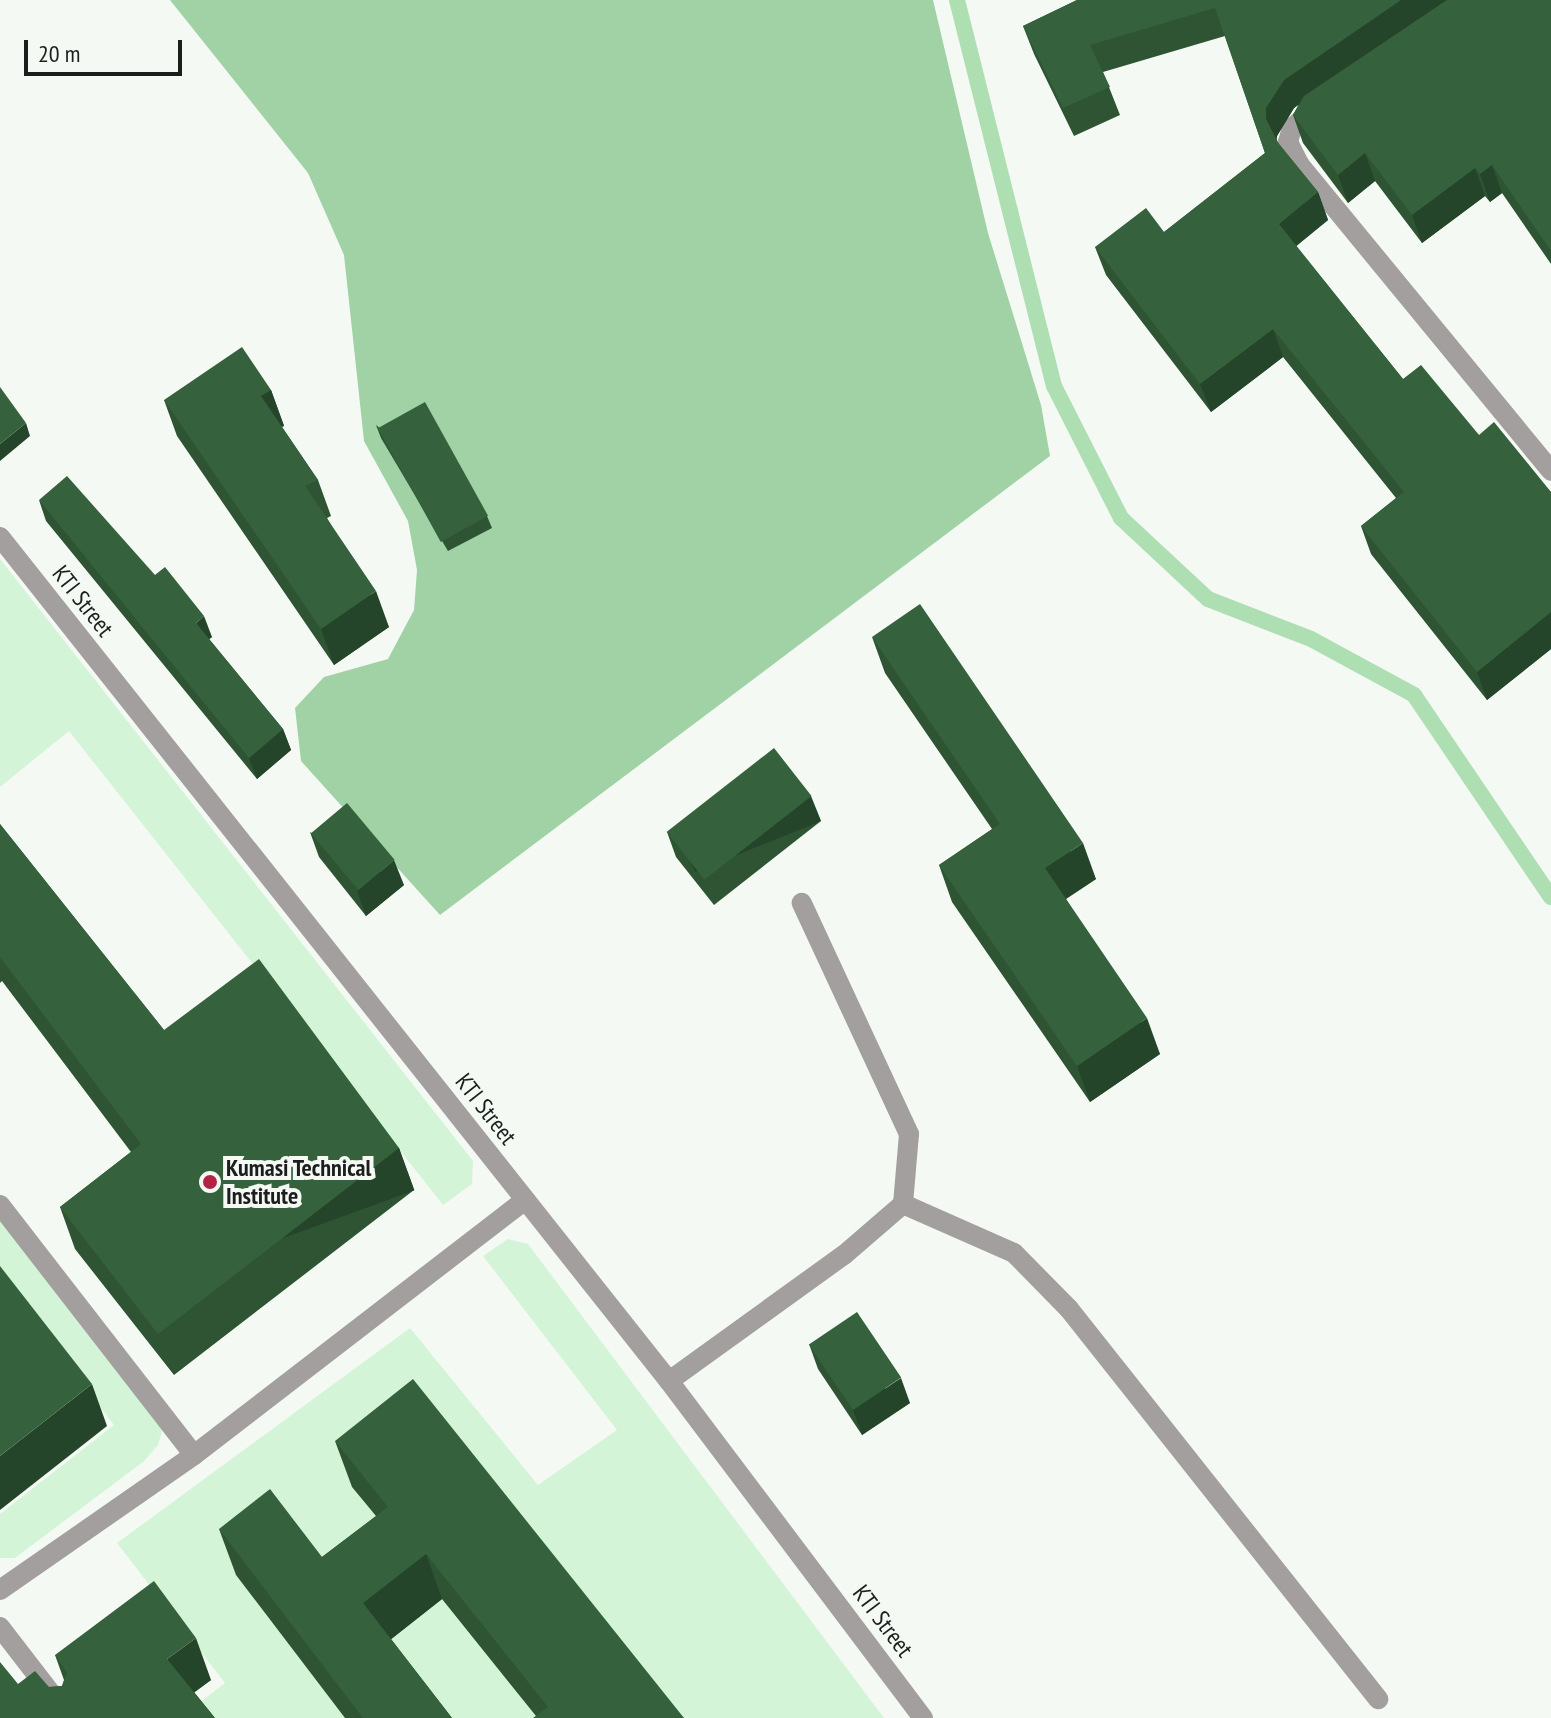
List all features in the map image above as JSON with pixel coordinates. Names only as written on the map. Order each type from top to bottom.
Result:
[{"type":"street","points":[[1331,97],[1292,128],[1288,142],[1299,164],[1551,471]]},
{"type":"street","name":"KTI Street","points":[[0,537],[669,1381],[923,1718]]},
{"type":"street","points":[[669,1381],[844,1255],[903,1204],[909,1134],[802,903]]},
{"type":"street","points":[[0,1590],[194,1455],[525,1200]]},
{"type":"street","points":[[903,1204],[1014,1253],[1069,1309],[1378,1699]]},
{"type":"street","points":[[0,1205],[194,1455]]},
{"type":"street","points":[[0,1627],[70,1718]]},
{"type":"green space","points":[[170,0],[933,0],[988,233],[1041,405],[1050,456],[440,915],[301,761],[295,708],[324,677],[388,659],[414,610],[417,570],[408,521],[364,441],[344,255],[308,173]]},
{"type":"green space","points":[[0,559],[473,1161],[472,1184],[443,1205],[69,731],[0,787]]},
{"type":"green space","points":[[0,1213],[158,1414],[162,1431],[158,1445],[143,1462],[15,1558],[0,1558],[0,1514],[114,1425],[0,1279]]},
{"type":"green space","points":[[508,1239],[528,1244],[884,1718],[197,1718],[190,1710],[225,1683],[117,1543],[410,1328],[538,1485],[617,1430],[483,1256]]},
{"type":"building","points":[[1077,0],[1401,0],[1284,80],[1266,108],[1266,119],[1279,144],[1318,192],[1279,224],[1403,379],[1421,365],[1479,435],[1494,422],[1551,492],[1551,612],[1477,672],[1361,526],[1404,492],[1273,329],[1200,384],[1095,247],[1146,208],[1164,232],[1265,153],[1215,8],[1090,45],[1110,87],[1063,108],[1023,26]]},
{"type":"building","points":[[1447,0],[1551,0],[1551,251],[1492,165],[1480,174],[1475,168],[1412,215],[1365,153],[1338,175],[1293,115],[1304,96]]},
{"type":"building","points":[[242,347],[271,390],[261,396],[318,480],[305,486],[376,591],[321,629],[164,400]]},
{"type":"building","points":[[0,387],[26,423],[0,444]]},
{"type":"building","points":[[425,402],[488,516],[441,542],[378,428]]},
{"type":"building","points":[[67,476],[155,575],[165,567],[204,616],[196,623],[283,729],[249,758],[39,500]]},
{"type":"building","points":[[920,604],[1083,843],[1045,868],[1147,1018],[1077,1066],[939,865],[1000,824],[872,637]]},
{"type":"building","points":[[774,748],[812,796],[704,880],[667,832]]},
{"type":"building","points":[[347,803],[395,860],[359,890],[311,833]]},
{"type":"building","points":[[0,824],[164,1030],[259,959],[399,1148],[158,1334],[60,1207],[141,1144],[0,957]]},
{"type":"building","points":[[0,1266],[92,1384],[0,1456]]},
{"type":"building","points":[[857,1312],[901,1377],[853,1410],[809,1344]]},
{"type":"building","points":[[413,1379],[684,1718],[533,1718],[548,1707],[426,1554],[363,1603],[452,1718],[363,1718],[219,1529],[270,1489],[322,1557],[388,1507],[335,1441]]},
{"type":"building","points":[[154,1581],[196,1638],[167,1659],[215,1718],[0,1718],[0,1662],[18,1684],[35,1671],[49,1687],[62,1686],[67,1673],[55,1655]]},
{"type":"waterway","points":[[957,0],[1054,386],[1121,518],[1208,599],[1311,639],[1414,695],[1551,897]]},
{"type":"place","name":"Kumasi Technical Institute","points":[[210,1182]]}]
